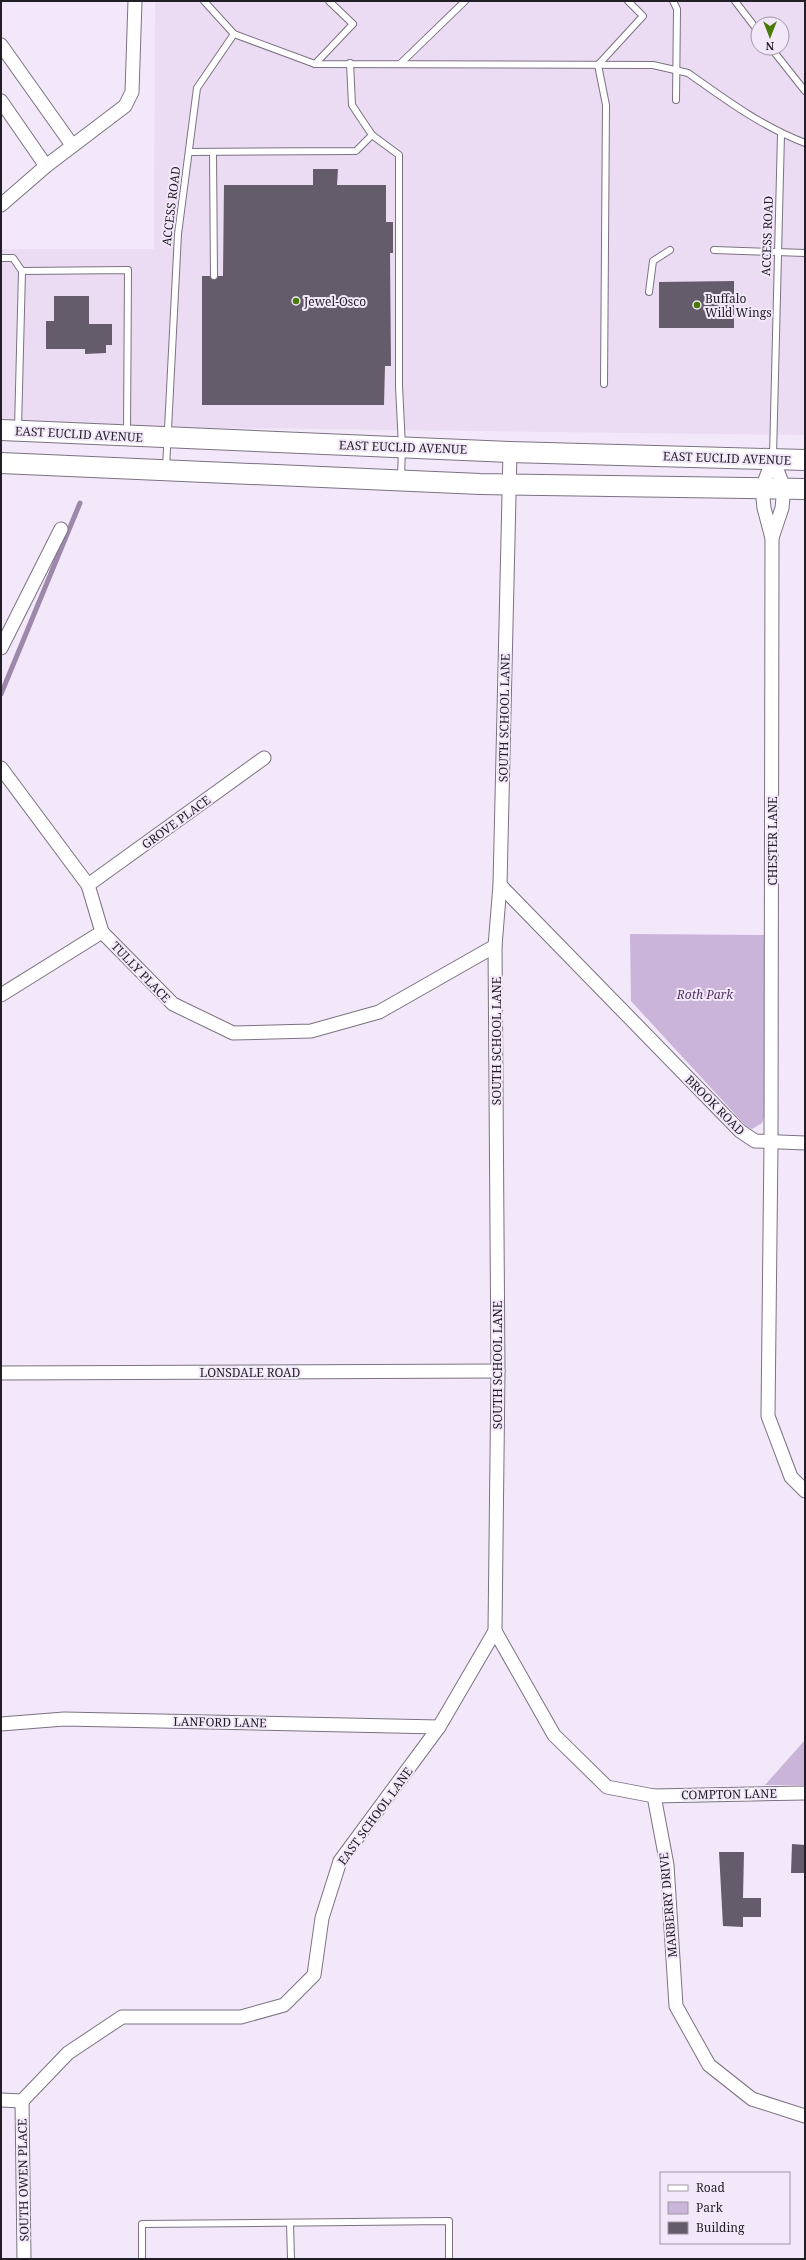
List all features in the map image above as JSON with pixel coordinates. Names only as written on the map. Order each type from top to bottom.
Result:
[{"type":"main road","name":"EAST EUCLID AVENUE","points":[[10,430],[510,452],[805,460]]},
{"type":"main road","points":[[1,463],[509,484],[805,489]]},
{"type":"street","points":[[1,205],[72,145],[125,106],[132,92],[135,1]]},
{"type":"street","points":[[1,45],[72,145]]},
{"type":"street","points":[[1,101],[46,166]]},
{"type":"street","name":"SOUTH SCHOOL LANE","points":[[495,1631],[498,1371],[495,946],[500,885],[510,452]]},
{"type":"street","name":"CHESTER LANE","points":[[771,1143],[772,538],[764,508],[762,488],[773,459]]},
{"type":"street","name":"CHESTER LANE","points":[[772,538],[782,508],[784,488],[773,459]]},
{"type":"street","points":[[1,648],[61,529]]},
{"type":"street","name":"GROVE PLACE","points":[[88,885],[264,758]]},
{"type":"street","name":"TULLY PLACE","points":[[1,768],[88,885],[102,932],[173,1004],[233,1033],[311,1031],[379,1012],[495,946]]},
{"type":"street","name":"BROOK ROAD","points":[[500,885],[748,1138],[771,1143],[805,1143]]},
{"type":"street","points":[[1,995],[102,932]]},
{"type":"street","points":[[771,1143],[768,1416],[790,1477],[805,1491]]},
{"type":"street","name":"LONSDALE ROAD","points":[[1,1373],[498,1371]]},
{"type":"street","points":[[495,1631],[554,1735],[607,1787],[654,1796]]},
{"type":"street","name":"EAST SCHOOL LANE","points":[[22,2101],[68,2053],[122,2017],[241,2017],[284,2005],[314,1975],[322,1918],[340,1860],[439,1727],[495,1631]]},
{"type":"street","name":"LANFORD LANE","points":[[1,1724],[64,1719],[439,1727]]},
{"type":"street","name":"COMPTON LANE","points":[[654,1796],[805,1793]]},
{"type":"street","name":"MARBERRY DRIVE","points":[[654,1796],[667,1865],[676,2006],[709,2066],[752,2099],[805,2116]]},
{"type":"street","points":[[1,2100],[22,2101]]},
{"type":"street","name":"SOUTH OWEN PLACE","points":[[22,2101],[24,2259]]},
{"type":"lane","points":[[204,1],[234,34],[315,64],[653,65],[677,70],[688,73],[754,120],[781,134],[805,143]]},
{"type":"lane","points":[[315,64],[353,24],[329,1]]},
{"type":"lane","points":[[401,64],[465,1]]},
{"type":"lane","points":[[598,65],[643,16],[628,1]]},
{"type":"lane","points":[[673,1],[677,9],[676,100]]},
{"type":"lane","points":[[735,1],[750,21]]},
{"type":"lane","name":"ACCESS ROAD","points":[[166,470],[178,234],[197,88],[234,34]]},
{"type":"lane","points":[[777,56],[805,91]]},
{"type":"lane","points":[[350,63],[352,104],[372,135],[399,155],[399,386],[402,447],[401,480]]},
{"type":"lane","points":[[598,65],[606,105],[604,384]]},
{"type":"lane","name":"ACCESS ROAD","points":[[773,459],[781,134]]},
{"type":"lane","points":[[189,152],[356,151],[372,135]]},
{"type":"lane","points":[[213,152],[214,276]]},
{"type":"lane","points":[[649,292],[653,261],[670,250]]},
{"type":"lane","points":[[714,250],[805,253]]},
{"type":"lane","points":[[1,258],[13,258],[22,271],[10,430]]},
{"type":"lane","points":[[22,271],[128,270],[127,436]]},
{"type":"lane","points":[[142,2259],[142,2224],[449,2221],[449,2259]]},
{"type":"lane","points":[[290,2222],[291,2259]]},
{"type":"shaded area","points":[[155,1],[805,1],[805,435],[141,427],[1,422],[1,249],[154,249]]},
{"type":"green space","name":"Roth Park","points":[[630,934],[764,935],[764,1117],[762,1123],[752,1129],[746,1126],[631,1001]]},
{"type":"green space","points":[[805,1740],[805,1785],[765,1785]]},
{"type":"building","name":"Jewel-Osco","points":[[313,169],[338,169],[337,185],[386,185],[386,222],[393,222],[393,253],[390,253],[391,366],[385,366],[384,405],[202,405],[202,276],[210,276],[214,280],[218,276],[223,276],[224,185],[313,185]]},
{"type":"building","name":"Buffalo Wild Wings","points":[[734,281],[734,328],[659,328],[659,282]]},
{"type":"building","points":[[54,296],[89,296],[89,324],[112,324],[112,345],[106,345],[106,353],[85,354],[85,349],[46,349],[46,321],[54,321]]},
{"type":"building","points":[[792,1844],[805,1845],[805,1873],[791,1873]]},
{"type":"building","points":[[719,1852],[744,1852],[743,1898],[761,1898],[761,1917],[743,1917],[743,1927],[723,1926]]},
{"type":"waterway","points":[[1,694],[80,503]]},
{"type":"place","name":"Jewel-Osco","points":[[296,301]]},
{"type":"place","name":"Buffalo Wild Wings","points":[[697,305]]}]
